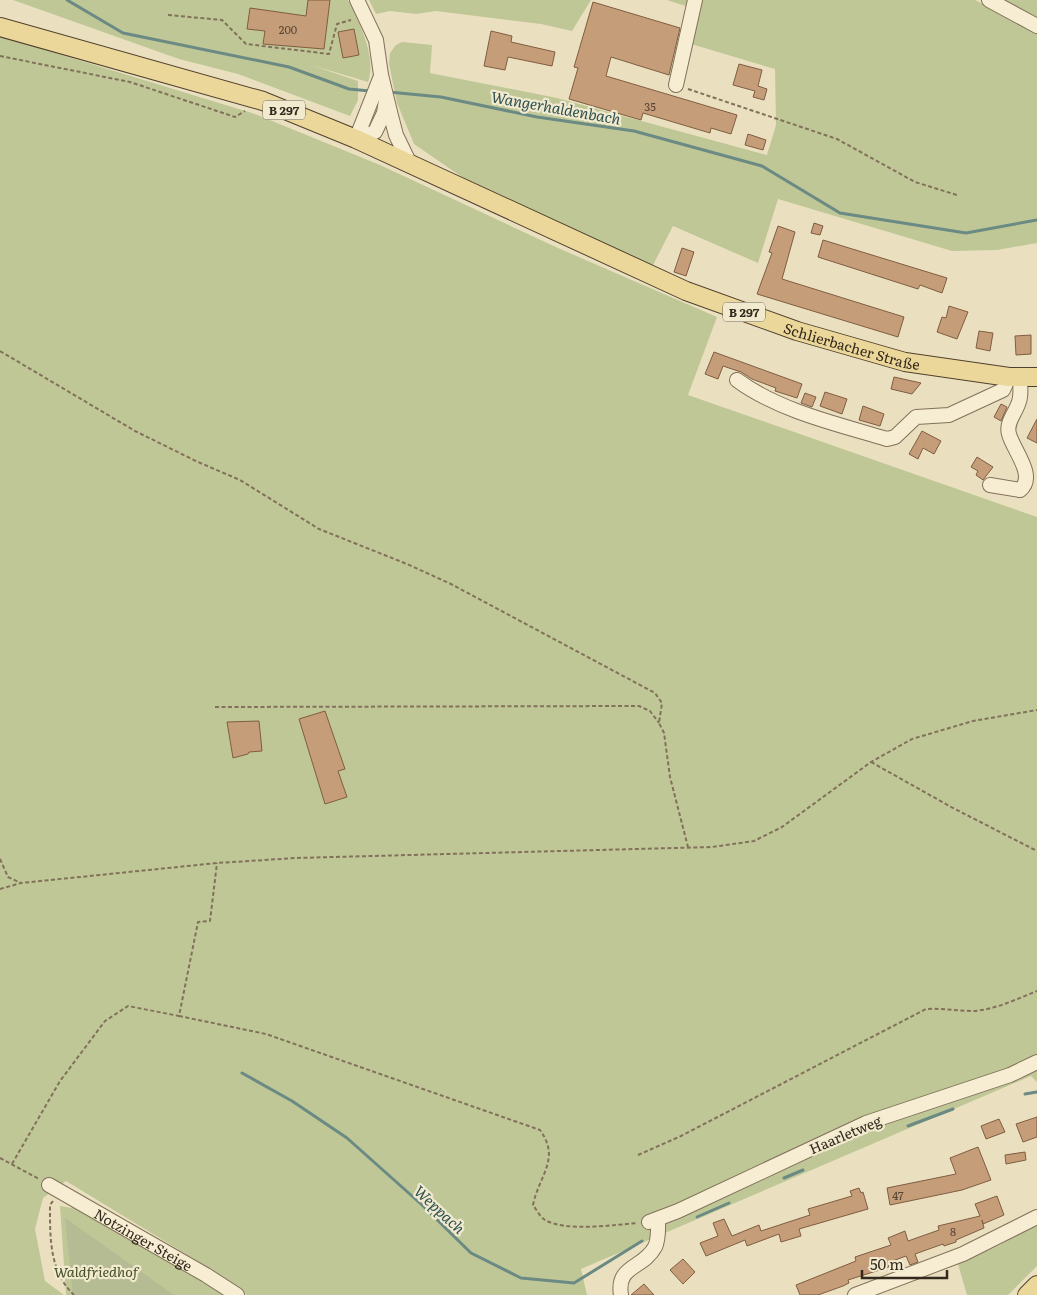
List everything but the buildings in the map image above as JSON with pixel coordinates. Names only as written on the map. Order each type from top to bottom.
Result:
[{"type":"main road","name":"B 297","points":[[0,27],[263,101],[356,138],[409,162]]},
{"type":"main road","name":"Schlierbacher Straße","points":[[409,162],[563,236],[686,290],[797,331],[905,362],[1022,378]]},
{"type":"main road","points":[[1022,378],[1037,390]]},
{"type":"main road","points":[[1027,1295],[1037,1285]]},
{"type":"street","points":[[357,0],[366,15],[376,40],[386,96],[387,114],[409,162]]},
{"type":"street","points":[[676,85],[695,0]]},
{"type":"street","points":[[989,0],[1037,26]]},
{"type":"street","points":[[356,138],[381,76]]},
{"type":"street","points":[[356,138],[375,132],[387,114]]},
{"type":"street","points":[[737,380],[751,391],[793,408],[887,439],[895,437],[916,417],[949,415],[1003,390],[1022,378]]},
{"type":"street","points":[[990,485],[1020,490],[1027,481],[1028,473],[1009,434],[1009,423],[1020,399],[1022,378]]},
{"type":"street","name":"Haarletweg","points":[[654,1221],[866,1123],[1010,1075],[1037,1062]]},
{"type":"street","name":"Notzinger Steige","points":[[50,1185],[206,1275],[237,1295]]},
{"type":"street","points":[[855,1295],[964,1254],[1037,1218]]},
{"type":"street","points":[[621,1295],[619,1284],[623,1274],[645,1260],[654,1249],[657,1242],[654,1221]]},
{"type":"path","points":[[168,15],[222,20],[246,44],[329,54],[337,24],[366,15]]},
{"type":"path","points":[[0,56],[130,82],[235,117],[263,101]]},
{"type":"path","points":[[676,85],[837,139],[915,182],[957,195]]},
{"type":"path","points":[[0,351],[134,431],[240,480],[319,529],[407,564],[450,584],[655,693],[662,703],[659,722]]},
{"type":"path","points":[[215,707],[639,706],[650,711],[659,722],[664,733],[670,777],[688,847]]},
{"type":"path","points":[[0,889],[22,883],[217,863],[712,847],[754,841],[782,827],[871,762],[912,739],[945,728],[1037,710]]},
{"type":"path","points":[[871,762],[953,808],[1037,851]]},
{"type":"path","points":[[0,859],[8,877],[22,883]]},
{"type":"path","points":[[178,1016],[198,922],[210,920],[217,863]]},
{"type":"path","points":[[638,1155],[681,1136],[926,1009],[942,1008],[975,1011],[1004,1004],[1037,991]]},
{"type":"path","points":[[12,1164],[60,1081],[105,1021],[128,1006],[266,1034],[540,1130],[547,1140],[550,1161],[536,1188],[533,1205],[544,1220],[558,1224],[581,1226],[654,1221]]},
{"type":"path","points":[[0,1158],[50,1185]]},
{"type":"path","points":[[62,1193],[50,1205],[50,1234],[57,1275],[74,1295]]},
{"type":"green space","points":[[13,0],[348,0],[369,51],[370,72],[368,82],[311,65],[358,81],[358,100],[350,116],[238,74],[179,59]]},
{"type":"green space","points":[[369,0],[591,0],[572,31],[541,24],[436,11],[416,14],[390,11],[376,14]]},
{"type":"green space","points":[[667,0],[975,0],[1037,31],[1037,243],[997,250],[952,251],[778,199],[758,263],[673,226],[651,269],[488,195],[414,144],[397,103],[389,64],[390,53],[396,45],[402,42],[432,45],[430,73],[557,98],[767,155],[776,125],[775,69],[691,44],[698,10]]},
{"type":"green space","points":[[999,0],[1037,0],[1037,18]]},
{"type":"green space","points":[[0,36],[255,114],[380,165],[558,248],[717,317],[688,395],[1037,517],[1037,1082],[1031,1076],[581,1269],[587,1295],[247,1295],[222,1276],[66,1181],[43,1198],[35,1229],[45,1281],[64,1295],[0,1295]]},
{"type":"green space","points":[[60,1206],[78,1209],[225,1295],[66,1295]]},
{"type":"green space","name":"Waldfriedhof","points":[[65,1218],[174,1295],[73,1295]]},
{"type":"green space","points":[[1037,1223],[1037,1266],[1008,1295],[967,1295],[958,1264],[1000,1245]]},
{"type":"waterway","name":"Wangerhaldenbach","points":[[67,0],[123,33],[289,67],[349,89],[370,91]]},
{"type":"waterway","name":"Wangerhaldenbach","points":[[389,92],[441,97],[537,117],[634,131],[762,166],[840,213],[966,233],[1037,220]]},
{"type":"waterway","name":"Weppach","points":[[242,1073],[292,1101],[347,1138],[421,1204],[471,1253],[521,1278],[574,1283],[642,1241]]},
{"type":"waterway","name":"Weppach","points":[[1025,1094],[1037,1092]]},
{"type":"waterway","name":"Weppach","points":[[908,1126],[953,1109]]},
{"type":"waterway","name":"Weppach","points":[[784,1178],[803,1170]]},
{"type":"waterway","name":"Weppach","points":[[697,1217],[729,1203]]}]
